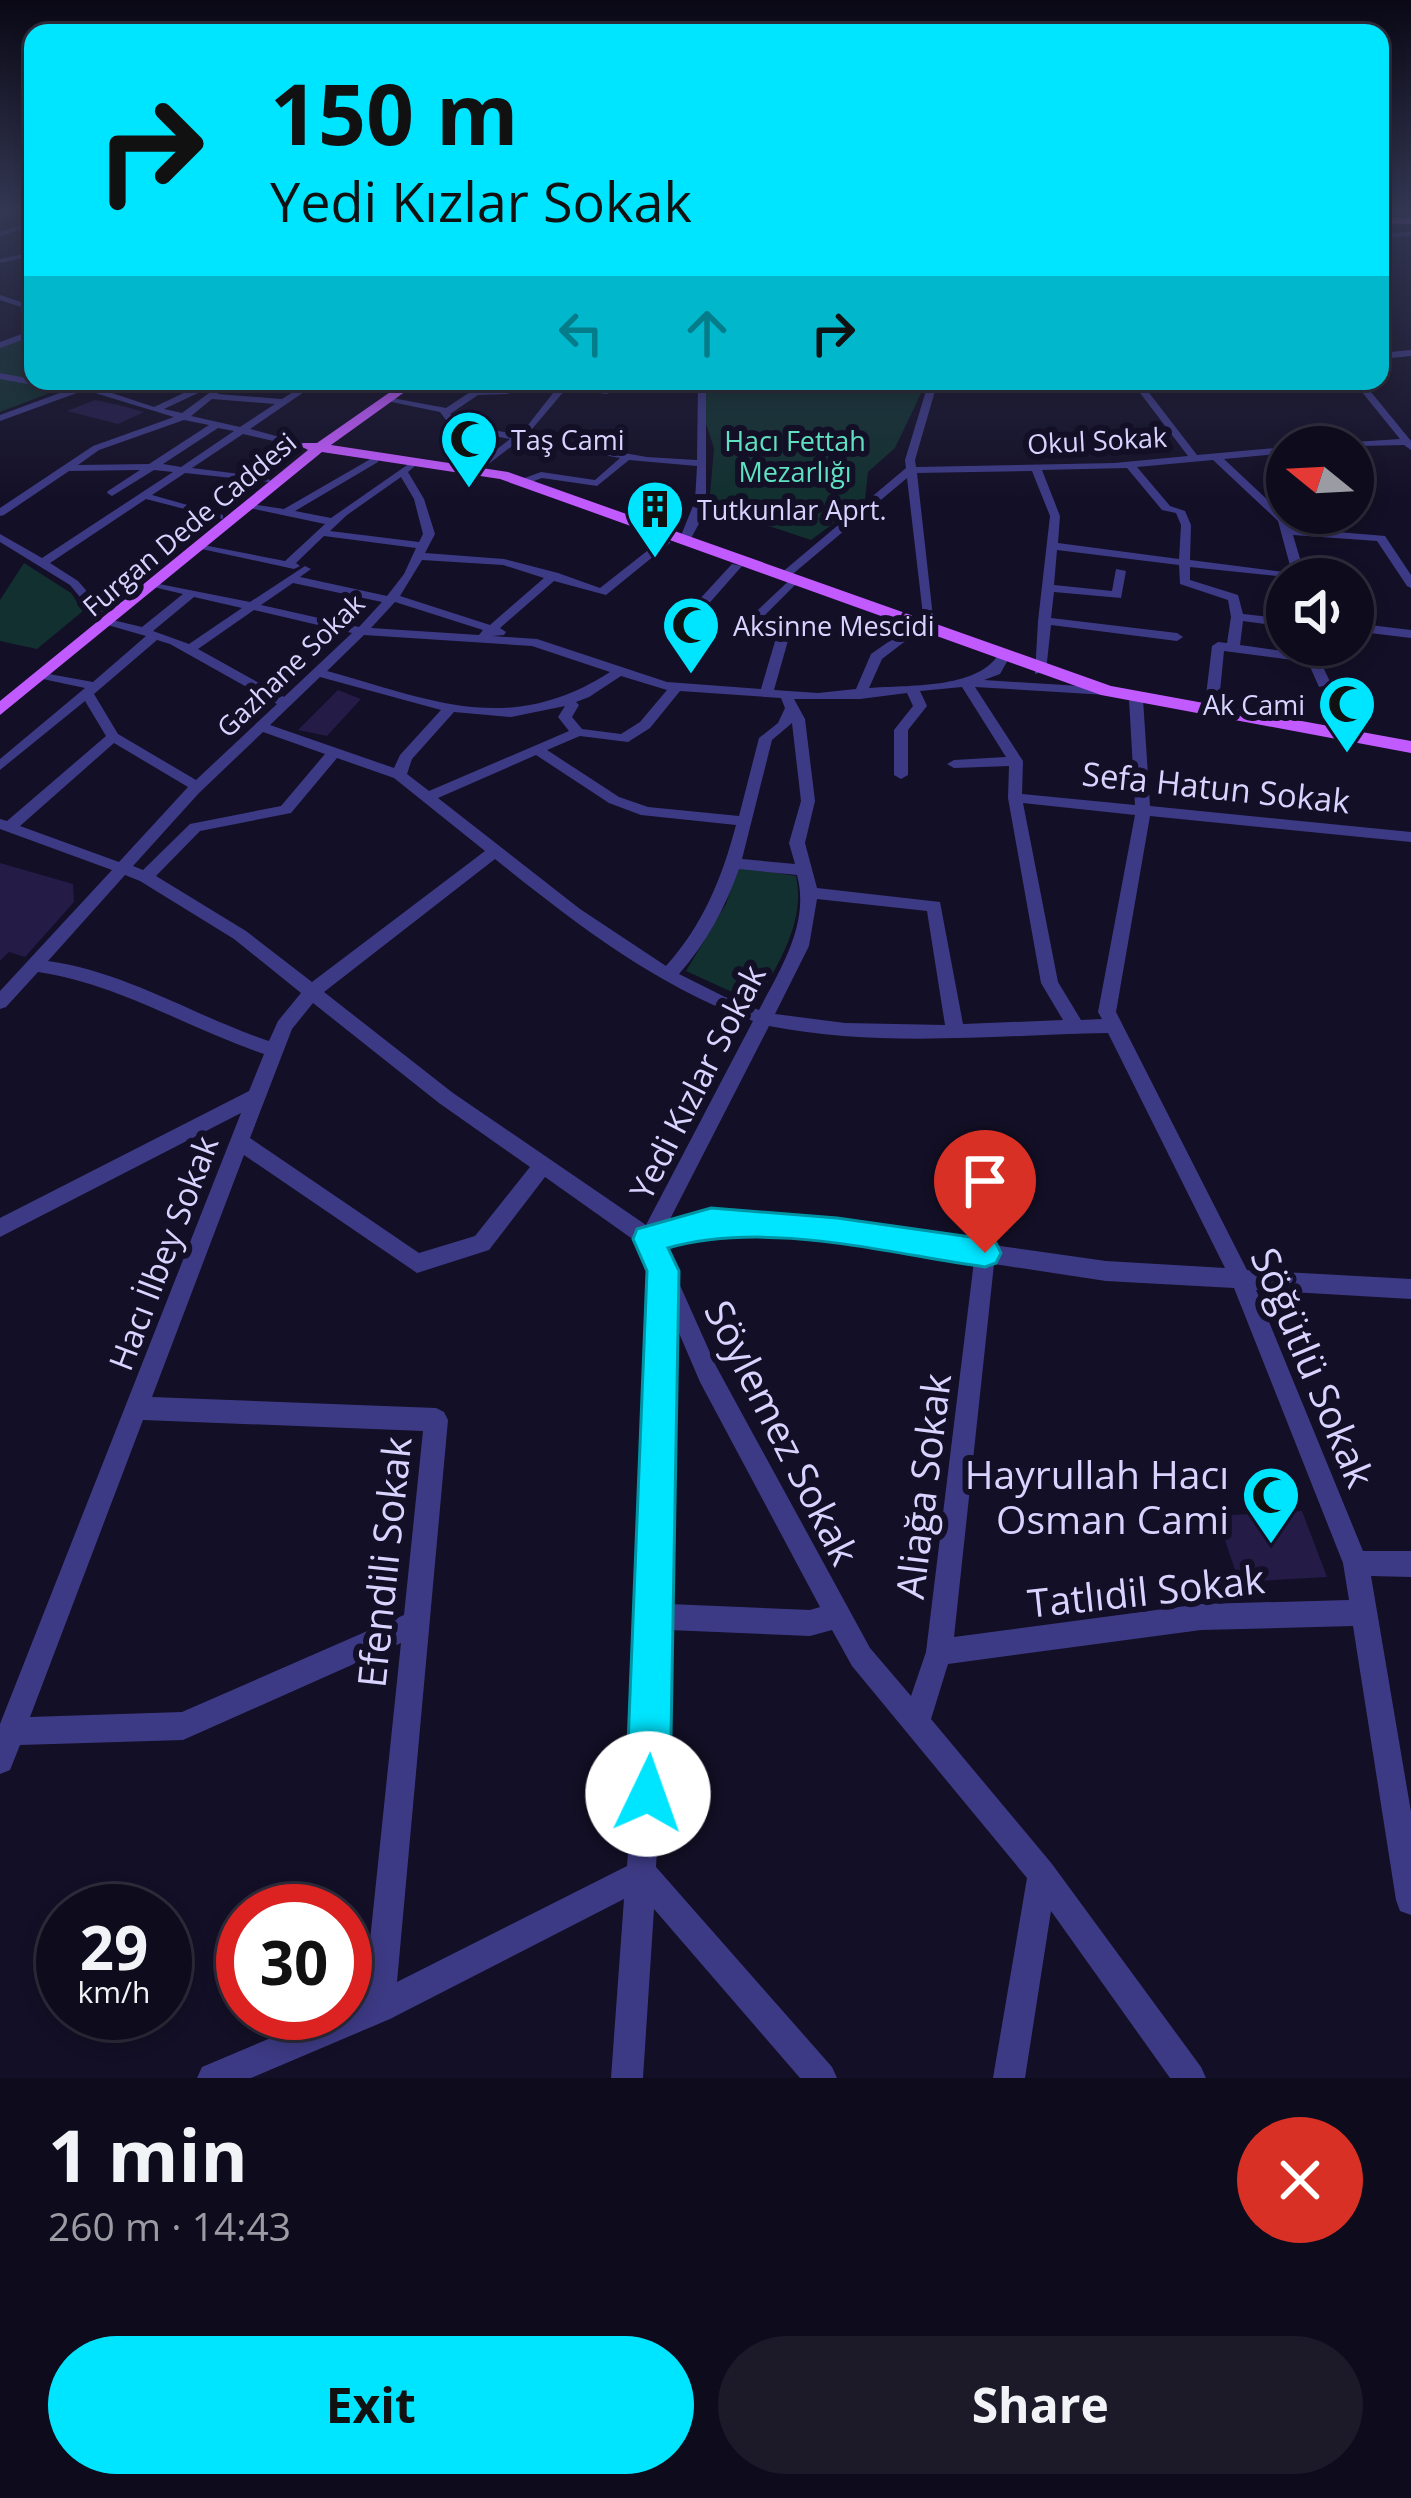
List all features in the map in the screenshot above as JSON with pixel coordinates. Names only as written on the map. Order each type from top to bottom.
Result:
[{"type":"main road","name":"Furgan Dede Caddesi","points":[[0,689],[152,584],[387,390]]},
{"type":"main road","name":"Furgan Dede Caddesi","points":[[0,710],[218,517],[265,480],[401,390]]},
{"type":"main road","points":[[315,447],[406,469],[496,483],[736,566],[789,578]]},
{"type":"main road","points":[[315,447],[478,469],[523,482],[1003,658],[1136,699],[1411,747]]},
{"type":"main road","points":[[292,469],[321,460],[366,459]]},
{"type":"street","points":[[0,418],[72,390]]},
{"type":"street","points":[[84,390],[315,447]]},
{"type":"street","points":[[155,410],[198,390]]},
{"type":"street","points":[[0,513],[112,440],[183,417],[213,390]]},
{"type":"street","points":[[43,563],[149,497],[302,390]]},
{"type":"street","points":[[446,413],[476,392],[511,390]]},
{"type":"street","points":[[478,469],[518,438],[560,390]]},
{"type":"street","points":[[686,538],[704,496],[696,416],[701,390]]},
{"type":"street","points":[[860,694],[876,657],[924,629],[910,470],[932,390]]},
{"type":"street","points":[[1142,390],[1195,459]]},
{"type":"street","points":[[1365,390],[1408,444]]},
{"type":"street","points":[[211,396],[282,402]]},
{"type":"street","points":[[387,400],[446,413],[455,426],[628,456],[701,463]]},
{"type":"street","points":[[112,493],[216,425]]},
{"type":"street","points":[[1374,445],[1408,444]]},
{"type":"street","name":"Okul Sokak","points":[[910,470],[1130,465],[1266,452]]},
{"type":"street","points":[[523,482],[541,475],[597,483],[628,456]]},
{"type":"street","points":[[1216,457],[1266,501]]},
{"type":"street","points":[[286,512],[366,459]]},
{"type":"street","points":[[1130,465],[1166,508],[1180,512],[1186,525],[1184,581],[1234,598],[1233,648]]},
{"type":"street","points":[[67,468],[188,469],[265,480]]},
{"type":"street","points":[[1036,468],[1051,493],[1052,546],[1040,671]]},
{"type":"street","points":[[190,649],[252,606],[329,527],[406,469],[429,534],[420,551]]},
{"type":"street","points":[[669,974],[702,934],[734,863],[766,738],[784,725],[783,637],[752,621],[789,578],[910,470]]},
{"type":"street","points":[[149,497],[218,517]]},
{"type":"street","points":[[248,506],[286,512],[420,551],[492,560],[554,575],[602,592],[665,542]]},
{"type":"street","points":[[1327,534],[1381,538],[1411,584]]},
{"type":"street","points":[[0,538],[89,594],[103,616],[190,649],[287,704]]},
{"type":"street","points":[[1052,546],[1266,573]]},
{"type":"street","points":[[197,547],[391,598],[487,634]]},
{"type":"street","name":"Gazhane Sokak","points":[[0,1002],[198,787],[362,631],[391,598],[420,551]]},
{"type":"street","points":[[701,605],[736,566]]},
{"type":"street","points":[[290,572],[305,568]]},
{"type":"street","points":[[1048,588],[1117,595],[1120,571]]},
{"type":"street","points":[[487,634],[554,575]]},
{"type":"street","points":[[152,584],[362,631],[487,634],[533,642],[676,687],[781,700],[966,683],[1107,691]]},
{"type":"street","points":[[0,766],[91,689],[193,592]]},
{"type":"street","points":[[1237,617],[1266,620]]},
{"type":"street","points":[[1044,621],[1177,637]]},
{"type":"street","points":[[1374,630],[1411,634]]},
{"type":"street","points":[[1211,712],[1218,646],[1266,649]]},
{"type":"street","points":[[966,683],[995,671],[1003,658]]},
{"type":"street","points":[[1318,666],[1324,685]]},
{"type":"street","points":[[320,673],[504,716],[572,705],[621,670]]},
{"type":"street","points":[[43,675],[91,689]]},
{"type":"street","points":[[966,683],[1016,760],[1015,797],[1050,983],[1076,1026]]},
{"type":"street","points":[[428,797],[578,732],[623,739],[645,725],[676,687]]},
{"type":"street","points":[[91,689],[112,737],[198,787]]},
{"type":"street","points":[[901,775],[901,730],[920,706],[912,689]]},
{"type":"street","points":[[261,727],[399,775],[669,974],[763,1018],[854,1029],[1111,1026],[1108,986],[1144,809],[1136,699]]},
{"type":"street","points":[[781,700],[799,719],[808,801],[797,843],[810,893],[934,907],[956,1028]]},
{"type":"street","points":[[572,705],[566,717],[578,732]]},
{"type":"street","points":[[399,775],[405,758],[451,707]]},
{"type":"street","points":[[112,737],[10,828],[146,877],[240,935],[542,1167],[649,1239]]},
{"type":"street","points":[[537,750],[614,800],[646,812],[743,821]]},
{"type":"street","points":[[146,877],[195,827],[286,810],[334,753]]},
{"type":"street","points":[[954,764],[1016,760]]},
{"type":"street","name":"Sefa Hatun Sokak","points":[[1015,797],[1411,838]]},
{"type":"street","name":"Hacı İlbey Sokak","points":[[0,1760],[284,1026],[314,990],[496,850]]},
{"type":"street","points":[[734,863],[802,870]]},
{"type":"street","name":"Yedi Kızlar Sokak","points":[[649,1239],[801,946],[810,893]]},
{"type":"street","points":[[33,965],[82,969],[185,1010],[230,1037],[275,1050]]},
{"type":"street","name":"Söğütlü Sokak","points":[[1111,1026],[1144,1082],[1243,1283],[1356,1563],[1411,1900]]},
{"type":"street","points":[[0,1228],[260,1095]]},
{"type":"street","points":[[241,1142],[418,1263],[482,1243],[542,1167]]},
{"type":"street","name":"Yedi Kızlar Sokak","points":[[649,1239],[711,1222],[837,1232],[1243,1283],[1411,1289]]},
{"type":"street","name":"Söylemez Sokak","points":[[649,1239],[708,1374],[861,1657],[1042,1874],[1190,2078]]},
{"type":"street","name":"Aliağa Sokak","points":[[916,1723],[939,1652],[985,1253]]},
{"type":"street","points":[[627,2078],[657,1616],[663,1271]]},
{"type":"street","name":"Efendili Sokak","points":[[137,1408],[436,1420],[379,2008]]},
{"type":"street","points":[[1356,1563],[1411,1564]]},
{"type":"street","name":"Tatlıdil Sokak","points":[[939,1652],[1202,1617],[1361,1613]]},
{"type":"street","points":[[657,1616],[810,1623],[837,1616]]},
{"type":"street","points":[[11,1731],[183,1726],[416,1623]]},
{"type":"street","points":[[213,2078],[379,2008],[643,1874]]},
{"type":"street","points":[[643,1874],[821,2078]]},
{"type":"street","points":[[1009,2078],[1042,1874]]},
{"type":"green space","points":[[24,338],[24,390],[57,390],[0,412],[0,346]]},
{"type":"green space","name":"Hacı Fettah Mezarlığı","points":[[923,390],[895,448],[868,472],[865,500],[811,540],[709,506],[714,448],[705,421],[706,392]]},
{"type":"green space","points":[[24,563],[71,593],[83,611],[37,649],[0,641],[0,600]]},
{"type":"green space","points":[[738,867],[796,876],[794,926],[756,1003],[686,971],[726,904]]},
{"type":"building","points":[[95,400],[144,412],[118,424],[67,411]]},
{"type":"building","points":[[338,690],[361,699],[327,736],[298,730]]},
{"type":"building","points":[[0,863],[73,884],[74,902],[25,957],[9,952],[0,961]]},
{"type":"building","name":"Hayrullah Hacı Osman Cami","points":[[1302,1511],[1327,1577],[1239,1582],[1217,1516]]},
{"type":"place","name":"Taş Cami","points":[[469,490]]},
{"type":"place","name":"Tutkunlar Aprt.","points":[[655,560]]},
{"type":"place","name":"Aksinne Mescidi","points":[[691,676]]},
{"type":"place","name":"Ak Cami","points":[[1347,755]]},
{"type":"place","name":"Hayrullah Hacı Osman Cami","points":[[1271,1546]]},
{"type":"route","points":[[648,1794],[663,1271],[649,1239],[711,1222],[837,1232],[985,1253]]}]
